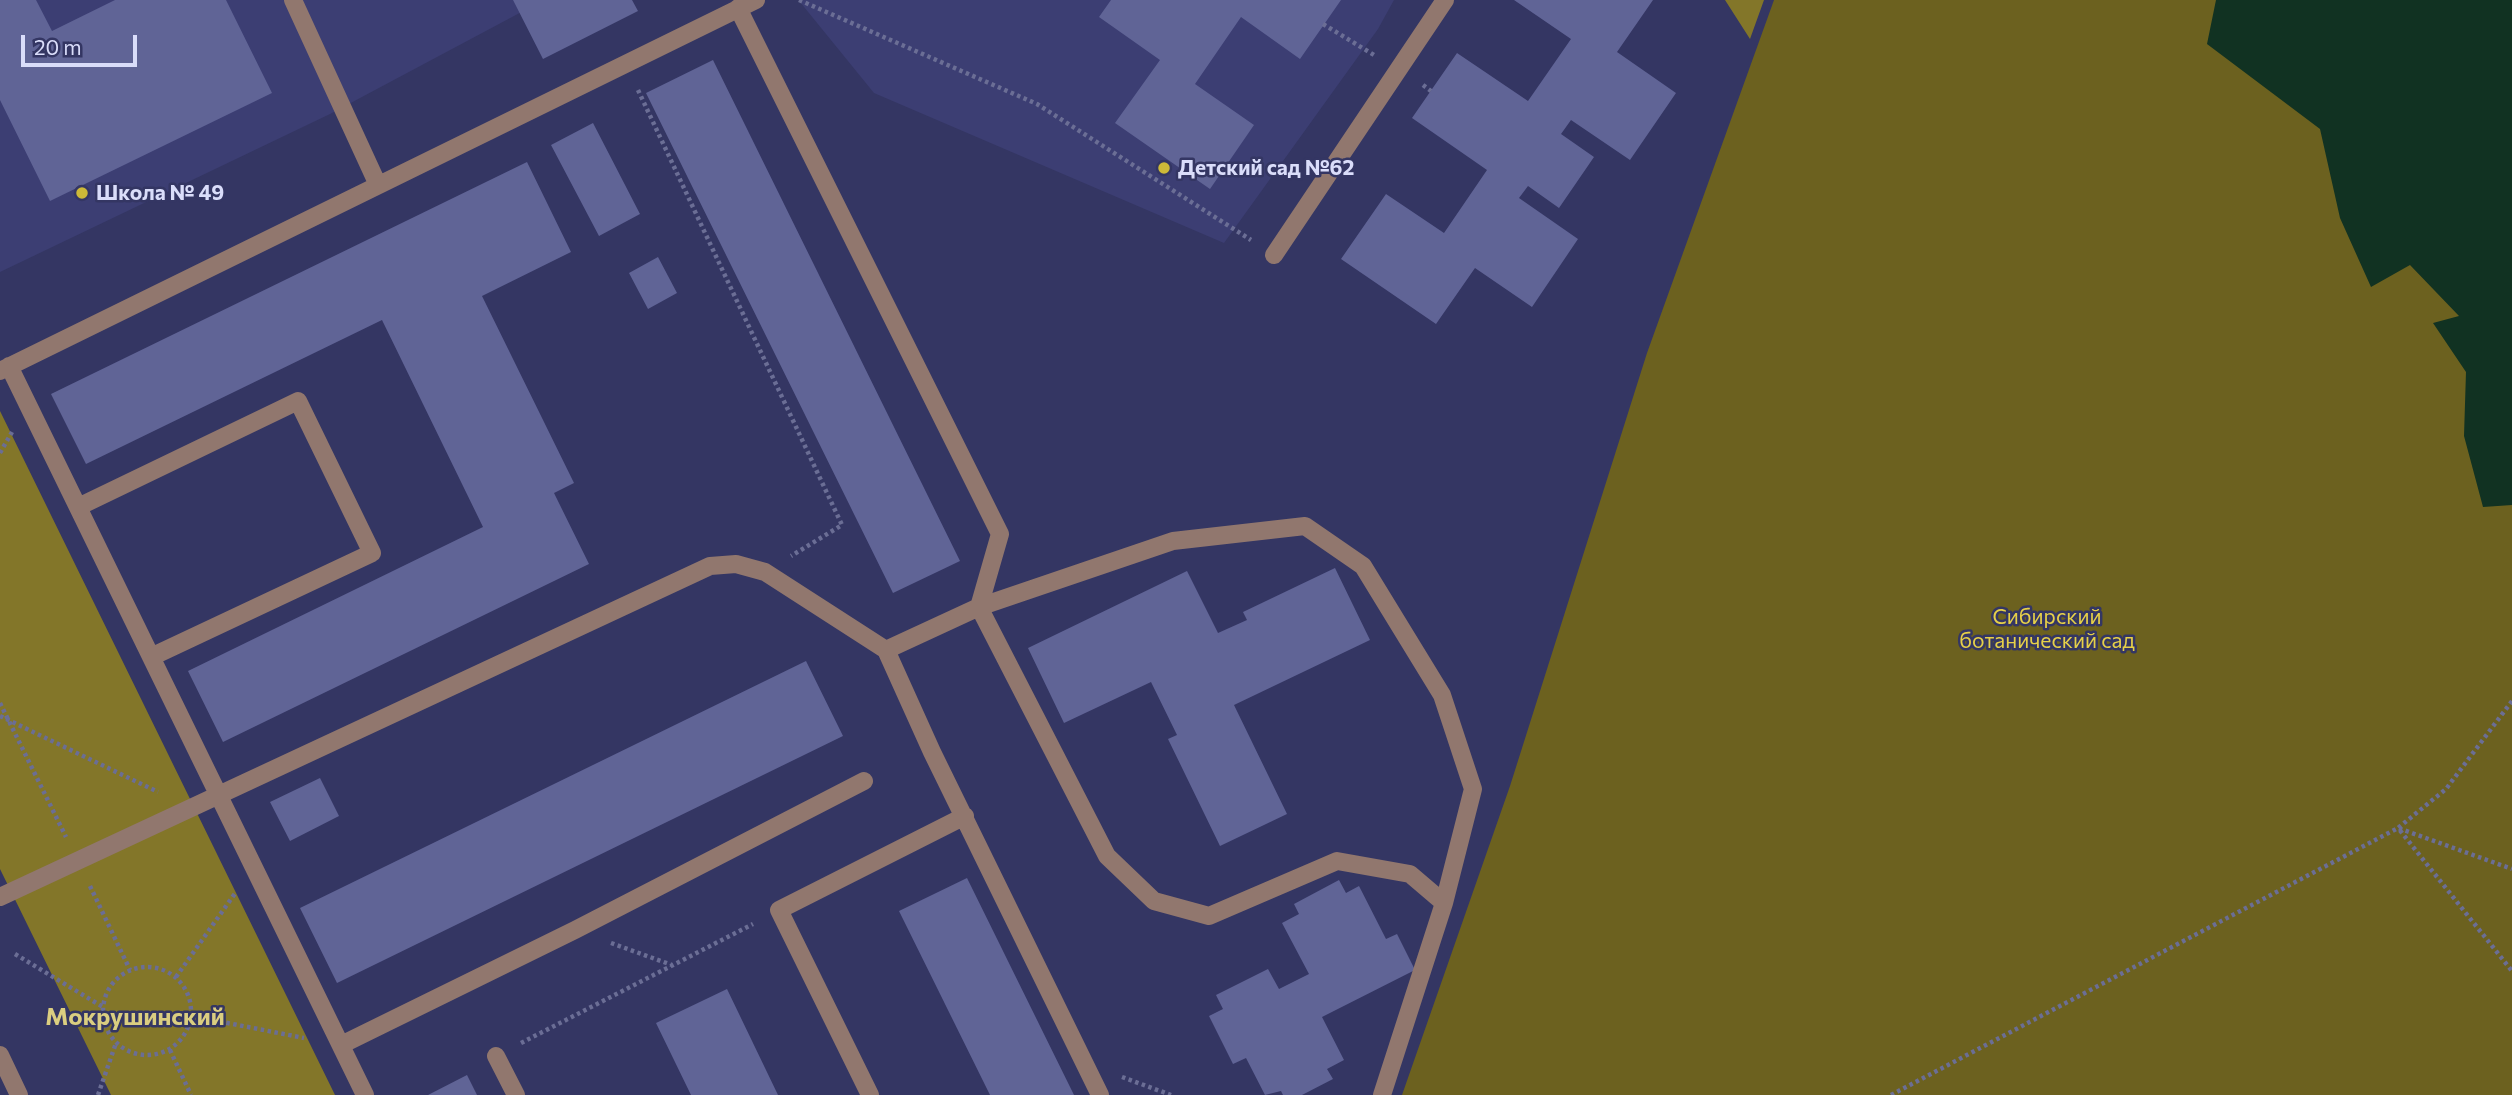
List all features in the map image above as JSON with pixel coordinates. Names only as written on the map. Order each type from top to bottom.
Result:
[{"type":"street","points":[[293,0],[378,186]]},
{"type":"street","points":[[365,1095],[78,507],[5,369],[756,0]]},
{"type":"street","points":[[1274,255],[1445,0]]},
{"type":"street","points":[[738,8],[1000,534],[979,607],[1107,856],[1154,901],[1209,916],[1337,861],[1410,874],[1444,903]]},
{"type":"street","points":[[78,507],[298,401],[372,553],[151,657]]},
{"type":"street","points":[[886,650],[979,607],[1173,541],[1305,526],[1363,566],[1442,695],[1473,789],[1444,903],[1382,1095]]},
{"type":"street","points":[[0,897],[194,809],[710,566],[736,564],[765,572],[886,650],[1100,1095]]},
{"type":"street","points":[[341,1045],[575,930],[864,781]]},
{"type":"street","points":[[870,1095],[779,911],[965,816]]},
{"type":"street","points":[[0,1055],[4,1074],[19,1095]]},
{"type":"street","points":[[496,1056],[516,1095]]},
{"type":"path","points":[[799,0],[1037,104],[1274,255]]},
{"type":"path","points":[[626,64],[842,525],[765,572]]},
{"type":"path","points":[[1891,1095],[2398,828],[2446,789],[2512,701]]},
{"type":"path","points":[[0,716],[194,809]]},
{"type":"path","points":[[2398,828],[2512,869]]},
{"type":"path","points":[[2398,828],[2512,971]]},
{"type":"path","points":[[176,977],[253,867]]},
{"type":"path","points":[[496,1056],[779,911]]},
{"type":"path","points":[[575,930],[673,965]]},
{"type":"path","points":[[15,954],[103,1007]]},
{"type":"path","points":[[154,967],[176,977],[191,1002],[192,1016],[180,1042],[170,1050],[141,1056],[116,1043],[107,1031],[103,1007],[111,985],[130,970],[154,967]]},
{"type":"path","points":[[192,1016],[341,1045]]},
{"type":"path","points":[[98,1095],[116,1043]]},
{"type":"path","points":[[170,1050],[191,1095]]},
{"type":"path","points":[[1084,1063],[1171,1095]]},
{"type":"shaded area","name":"Школа № 49","points":[[0,0],[544,0],[330,114],[0,272]]},
{"type":"shaded area","name":"Детский сад №62","points":[[1394,0],[1378,29],[1224,243],[874,93],[800,2]]},
{"type":"shaded area","points":[[1725,0],[1764,0],[1750,39]]},
{"type":"shaded area","points":[[2216,0],[2512,0],[2512,505],[2483,507],[2464,436],[2466,372],[2433,323],[2459,316],[2410,265],[2371,287],[2340,218],[2320,129],[2207,44]]},
{"type":"shaded area","points":[[0,411],[335,1095],[111,1095],[0,869]]},
{"type":"green space","name":"Сибирский ботанический сад","points":[[1774,0],[2512,0],[2512,1095],[1402,1095],[1510,786],[1647,353]]},
{"type":"building","points":[[0,0],[36,0],[52,31],[115,0],[226,0],[272,93],[50,201],[0,100]]},
{"type":"building","points":[[513,0],[632,0],[638,11],[543,59]]},
{"type":"building","points":[[1111,0],[1341,0],[1300,59],[1241,17],[1195,84],[1254,125],[1210,189],[1115,123],[1160,60],[1099,17]]},
{"type":"building","points":[[1514,0],[1653,0],[1617,52],[1676,93],[1630,160],[1571,120],[1561,134],[1594,157],[1559,208],[1528,186],[1519,198],[1578,239],[1532,307],[1475,268],[1436,324],[1341,259],[1386,194],[1444,233],[1487,170],[1412,118],[1457,53],[1528,101],[1571,39]]},
{"type":"building","points":[[713,60],[960,561],[893,593],[646,93]]},
{"type":"building","points":[[593,123],[640,214],[599,236],[551,145]]},
{"type":"building","points":[[527,162],[571,252],[482,296],[574,483],[554,493],[589,564],[223,742],[188,671],[483,527],[382,320],[86,464],[51,394]]},
{"type":"building","points":[[658,257],[677,293],[648,309],[629,273]]},
{"type":"building","points":[[1335,568],[1370,640],[1234,705],[1287,814],[1220,846],[1168,739],[1177,735],[1151,682],[1064,723],[1028,648],[1187,571],[1218,633],[1247,620],[1243,612]]},
{"type":"building","points":[[806,661],[843,736],[337,983],[300,908]]},
{"type":"building","points":[[320,778],[339,816],[290,841],[270,802]]},
{"type":"building","points":[[967,878],[1074,1095],[990,1095],[899,911]]},
{"type":"building","points":[[1339,880],[1346,893],[1359,886],[1386,939],[1397,934],[1415,970],[1322,1017],[1344,1060],[1327,1069],[1333,1079],[1302,1095],[1283,1095],[1281,1091],[1265,1095],[1246,1058],[1233,1064],[1209,1016],[1223,1009],[1216,995],[1268,969],[1279,989],[1309,974],[1282,923],[1299,914],[1294,904]]},
{"type":"building","points":[[727,989],[778,1095],[691,1095],[656,1023]]},
{"type":"building","points":[[467,1075],[477,1095],[428,1095]]},
{"type":"place","name":"Детский сад №62","points":[[1164,168]]},
{"type":"place","name":"Школа № 49","points":[[82,193]]},
{"type":"district","name":"Мокрушинский","points":[[135,1017]]}]
